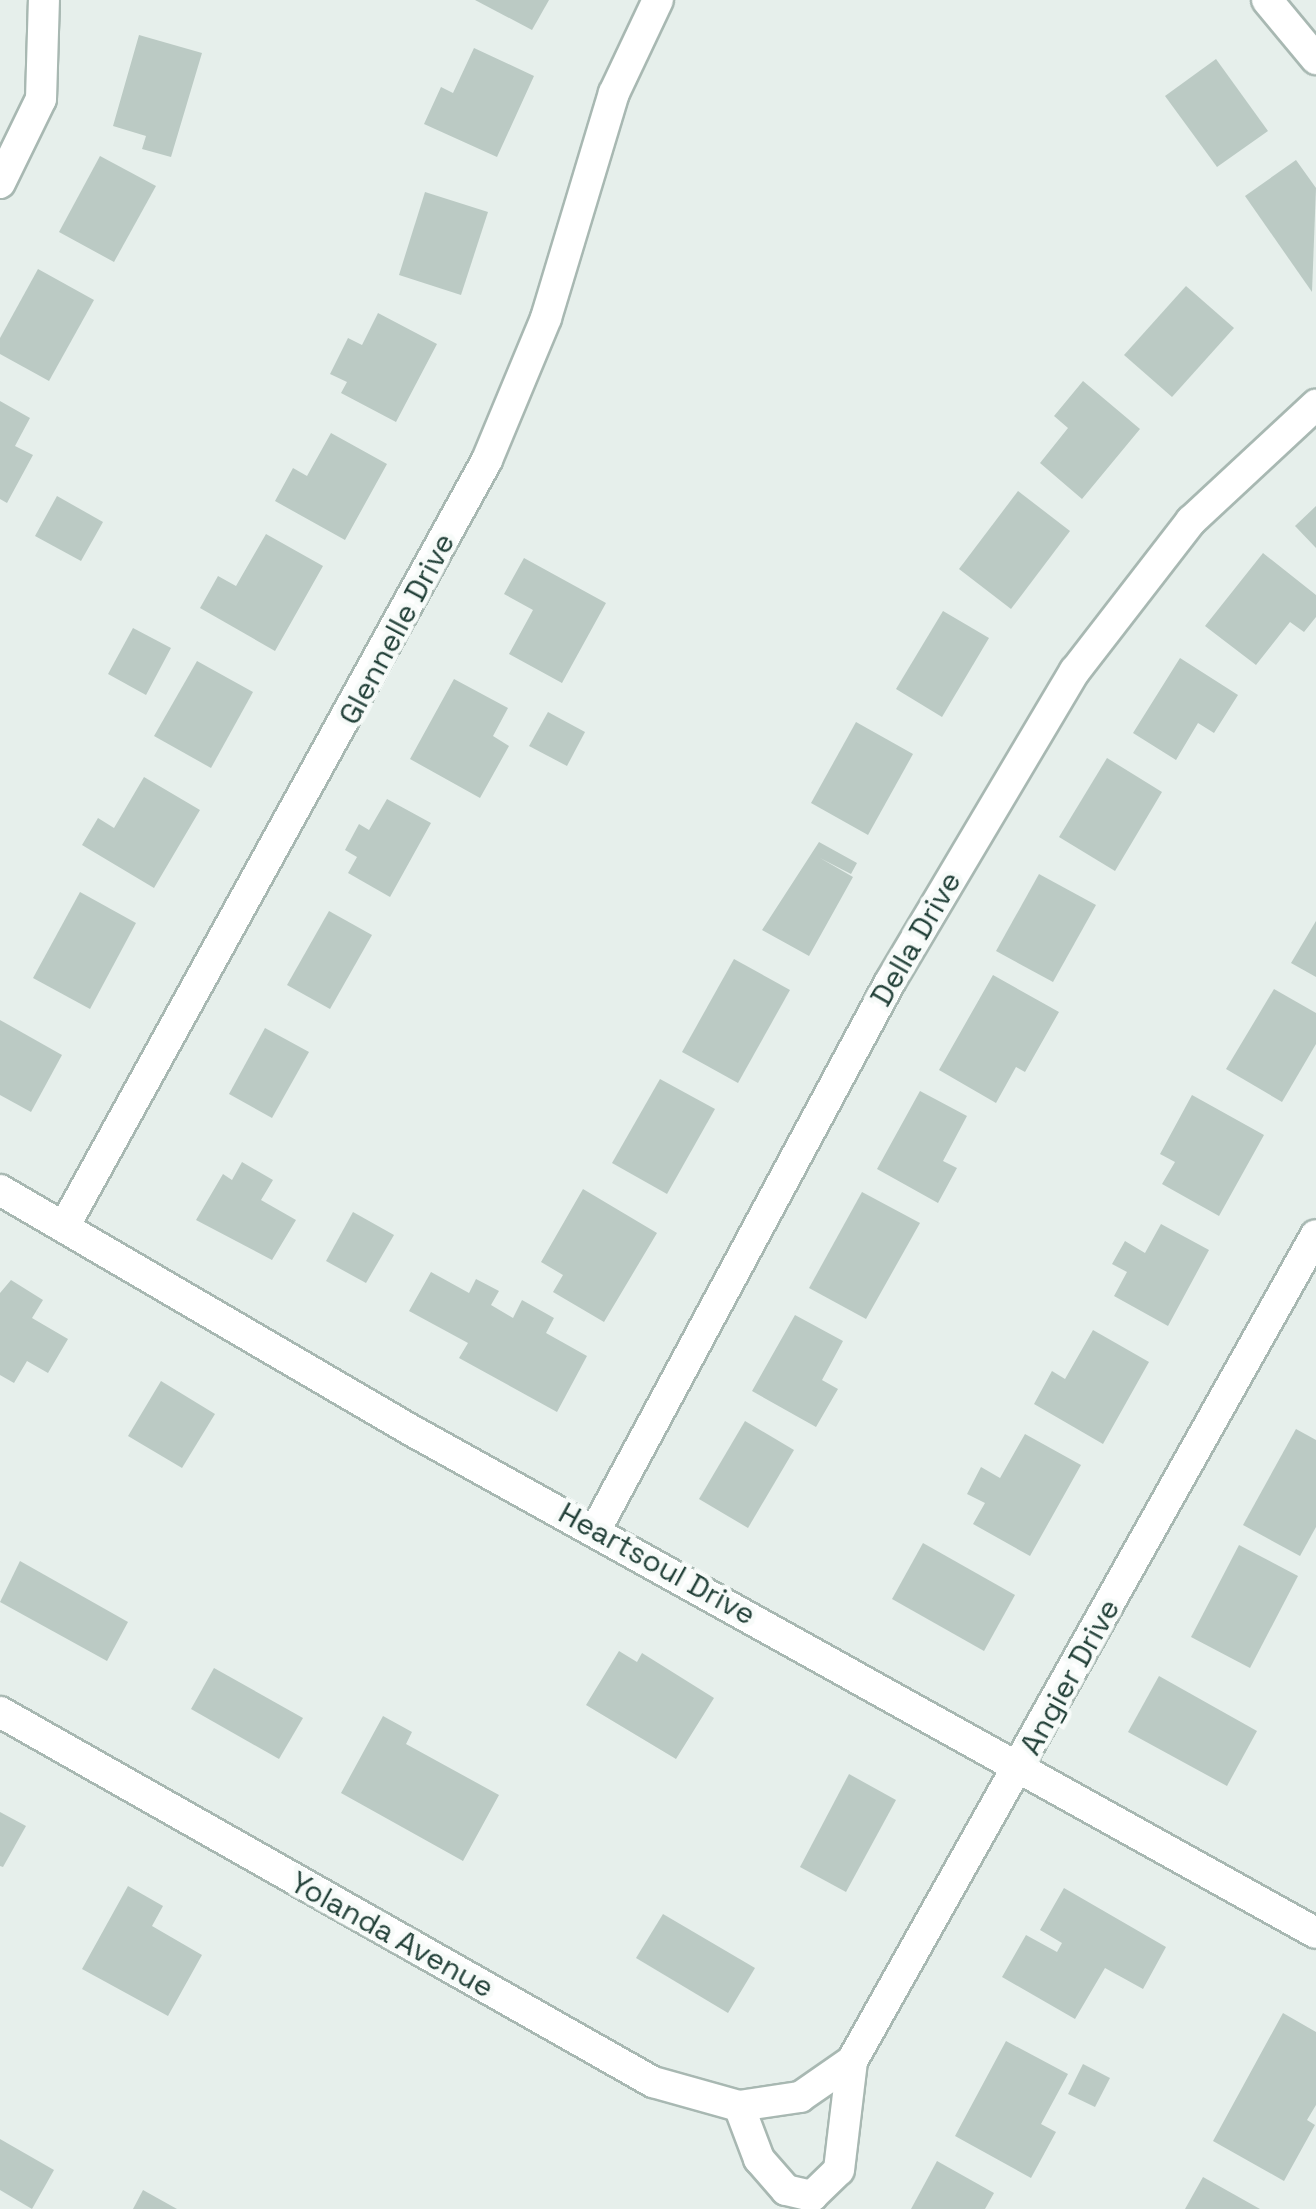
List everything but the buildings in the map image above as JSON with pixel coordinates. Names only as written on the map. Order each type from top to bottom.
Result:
[{"type":"street","points":[[0,183],[41,99],[44,0]]},
{"type":"street","name":"Glennelle Drive","points":[[64,1227],[487,460],[546,318],[614,94],[658,0]]},
{"type":"street","points":[[1267,0],[1316,59]]},
{"type":"street","name":"Della Drive","points":[[596,1529],[890,982],[1075,671],[1192,521],[1316,405]]},
{"type":"street","name":"Heartsoul Drive","points":[[0,1190],[1316,1933]]},
{"type":"street","name":"Angier Drive","points":[[800,2097],[852,2061],[1316,1236]]},
{"type":"street","name":"Yolanda Avenue","points":[[0,1712],[653,2082],[739,2106],[800,2097]]},
{"type":"street","points":[[739,2106],[759,2160],[786,2190],[812,2196],[838,2170],[852,2061]]}]
